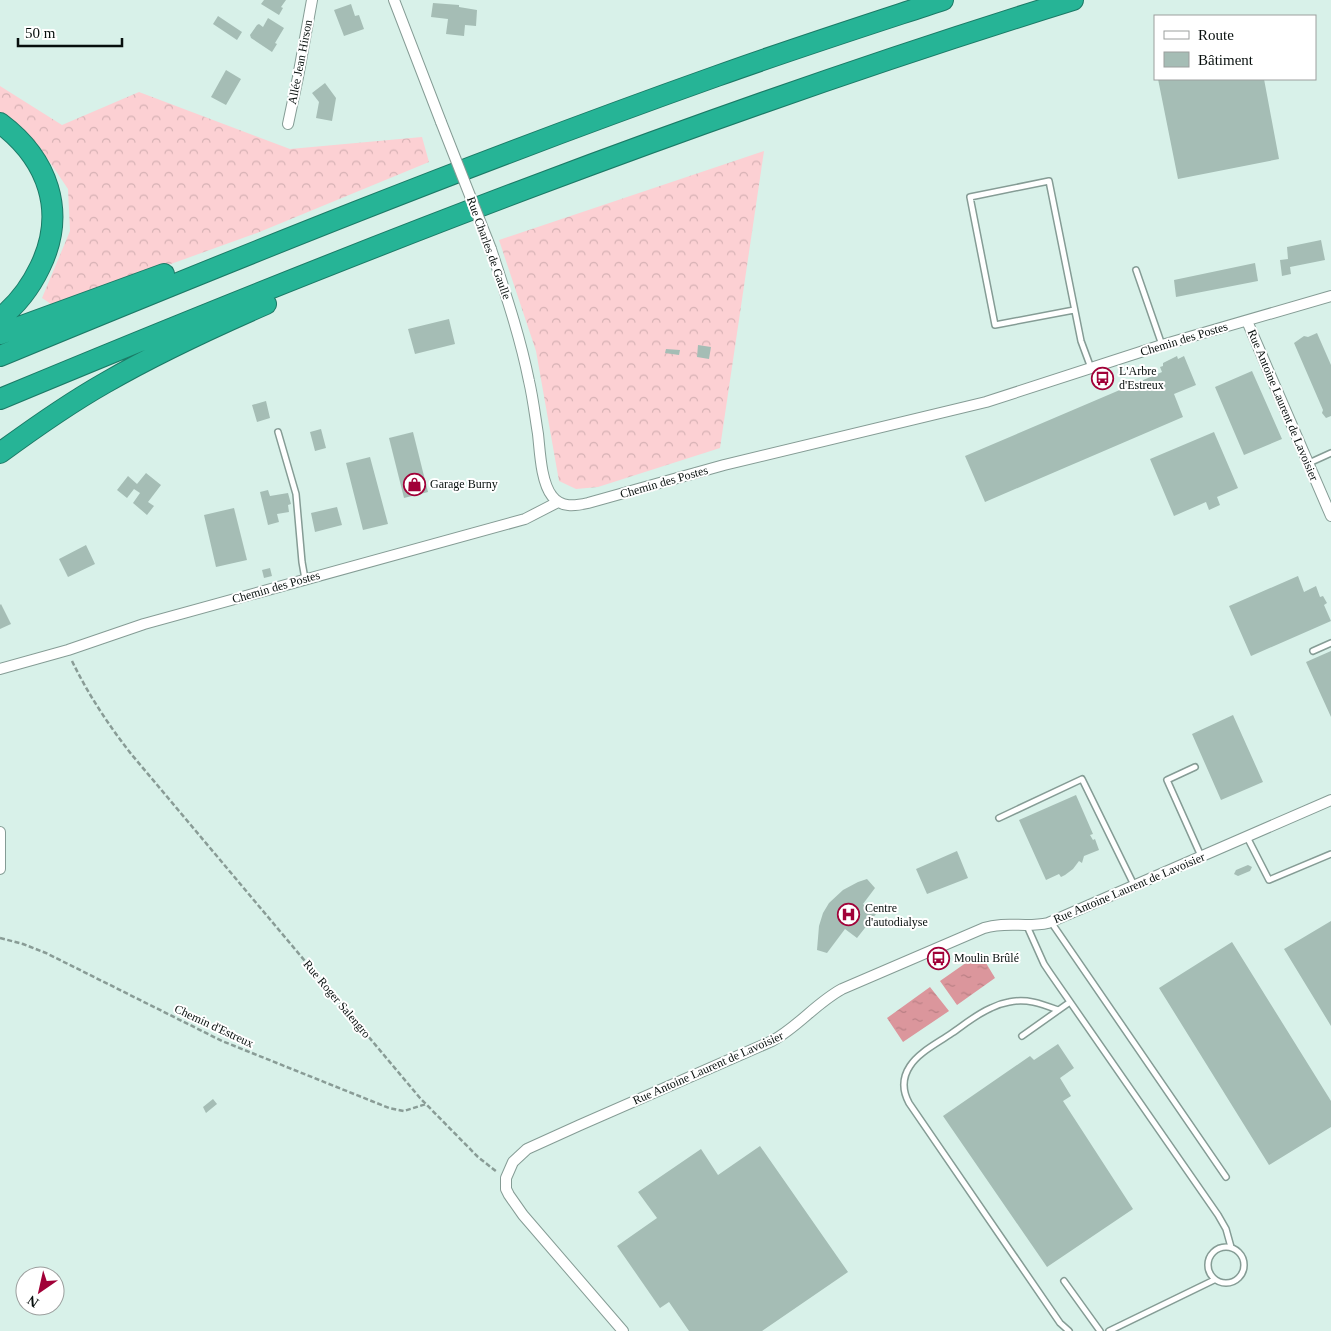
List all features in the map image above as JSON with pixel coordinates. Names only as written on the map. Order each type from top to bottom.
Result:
[{"type":"highway","points":[[0,356],[295,236],[502,155],[682,88],[943,0]]},
{"type":"highway","points":[[0,398],[177,325],[439,221],[593,163],[907,52],[1073,0]]},
{"type":"highway","points":[[0,123],[18,138],[37,162],[48,187],[53,216],[49,244],[42,264],[32,283],[17,303],[0,318]]},
{"type":"highway","points":[[0,453],[70,404],[154,356],[255,308],[367,261],[439,221]]},
{"type":"highway","points":[[0,334],[235,247],[295,236]]},
{"type":"street","name":"Allée Jean Hirson","points":[[288,124],[312,0]]},
{"type":"street","name":"Rue Charles de Gaulle","points":[[394,0],[491,249],[516,325],[526,366],[546,484],[550,494],[558,502]]},
{"type":"street","name":"Chemin des Postes","points":[[0,669],[68,650],[132,628],[525,519],[558,502],[571,505],[588,503],[724,465],[986,402],[1162,345],[1331,296]]},
{"type":"street","name":"Rue Antoine Laurent de Lavoisier","points":[[1247,321],[1331,516]]},
{"type":"street","name":"Rue Antoine Laurent de Lavoisier","points":[[506,1178],[513,1162],[527,1149],[772,1041],[795,1026],[821,1002],[842,989],[984,928],[1001,924],[1027,926],[1050,922],[1331,800]]},
{"type":"street","points":[[0,832],[0,869]]},
{"type":"street","points":[[506,1178],[508,1195],[523,1215],[623,1331]]},
{"type":"lane","points":[[1074,310],[995,325],[970,198],[1049,181],[1074,310],[1081,341],[1091,368]]},
{"type":"lane","points":[[1136,270],[1162,345]]},
{"type":"lane","points":[[278,432],[296,494],[305,580]]},
{"type":"lane","points":[[1309,463],[1331,453]]},
{"type":"lane","points":[[1313,652],[1331,643]]},
{"type":"lane","points":[[1196,767],[1167,780],[1202,856]]},
{"type":"lane","points":[[999,818],[1082,779],[1134,886]]},
{"type":"lane","points":[[1247,837],[1269,880],[1331,854]]},
{"type":"lane","points":[[0,869],[0,876]]},
{"type":"lane","points":[[1050,922],[1226,1177]]},
{"type":"lane","points":[[1027,926],[1044,964],[1218,1215],[1226,1229],[1231,1247]]},
{"type":"lane","points":[[1058,1010],[1026,1001],[1011,1001],[993,1006],[920,1054],[906,1072],[903,1086],[906,1097],[914,1111],[1060,1323],[1069,1331]]},
{"type":"lane","points":[[1022,1036],[1070,1002]]},
{"type":"lane","points":[[1224,1247],[1231,1247],[1238,1251],[1243,1258],[1242,1274],[1237,1280],[1230,1283],[1214,1280],[1208,1267],[1210,1257],[1217,1249],[1224,1247]]},
{"type":"lane","points":[[1109,1331],[1214,1280]]},
{"type":"lane","points":[[1064,1281],[1100,1331]]},
{"type":"path","name":"Rue Roger Salengro","points":[[68,650],[86,688],[124,744],[426,1104],[478,1157],[490,1168],[506,1178]]},
{"type":"path","name":"Chemin d'Estreux","points":[[0,938],[46,953],[229,1044],[389,1108],[404,1112],[426,1104]]},
{"type":"green space","points":[[0,86],[62,125],[139,92],[290,149],[422,137],[429,162],[257,233],[54,306],[42,298],[70,231],[68,189],[39,146],[0,120]]},
{"type":"green space","points":[[764,151],[720,448],[598,487],[576,489],[559,481],[536,351],[499,240]]},
{"type":"water","points":[[980,953],[995,978],[957,1005],[940,981]]},
{"type":"water","points":[[930,987],[949,1011],[903,1042],[887,1018]]},
{"type":"building","points":[[264,0],[286,0],[281,7],[283,8],[279,15],[261,4]]},
{"type":"building","points":[[433,3],[459,5],[459,7],[477,10],[476,26],[465,25],[464,36],[446,34],[448,19],[431,17]]},
{"type":"building","points":[[351,4],[355,16],[359,15],[364,29],[344,36],[334,10]]},
{"type":"building","points":[[218,16],[242,32],[237,40],[213,24]]},
{"type":"building","points":[[268,18],[284,28],[272,52],[251,38],[250,35],[257,25],[259,24],[263,27]]},
{"type":"building","points":[[226,70],[241,79],[226,105],[211,97]]},
{"type":"building","points":[[1158,80],[1264,80],[1279,159],[1178,179]]},
{"type":"building","points":[[325,83],[336,98],[332,121],[316,118],[319,102],[312,93]]},
{"type":"building","points":[[1321,240],[1325,260],[1290,267],[1291,274],[1282,276],[1280,260],[1288,259],[1287,247]]},
{"type":"building","points":[[1255,263],[1258,281],[1176,297],[1174,280]]},
{"type":"building","points":[[449,319],[455,344],[415,354],[408,329]]},
{"type":"building","points":[[1317,333],[1331,365],[1331,416],[1326,418],[1322,413],[1323,410],[1294,343],[1304,336],[1308,337]]},
{"type":"building","points":[[698,345],[711,347],[709,359],[697,357]]},
{"type":"building","points":[[666,349],[680,350],[679,355],[665,353]]},
{"type":"building","points":[[1177,356],[1178,359],[1184,356],[1196,385],[1174,394],[1183,417],[985,502],[965,456],[1162,372],[1160,367],[1163,366],[1163,363]]},
{"type":"building","points":[[1252,371],[1282,439],[1244,455],[1215,387]]},
{"type":"building","points":[[266,401],[270,418],[257,422],[252,405]]},
{"type":"building","points":[[321,429],[326,448],[315,451],[310,432]]},
{"type":"building","points":[[413,432],[428,492],[404,498],[389,438]]},
{"type":"building","points":[[1214,432],[1238,488],[1217,497],[1220,505],[1209,510],[1206,502],[1174,516],[1150,459]]},
{"type":"building","points":[[370,457],[388,524],[363,530],[346,463]]},
{"type":"building","points":[[146,473],[161,485],[148,502],[154,506],[147,515],[133,503],[140,493],[134,489],[127,498],[117,490],[128,476],[137,484]]},
{"type":"building","points":[[268,490],[270,496],[288,493],[291,504],[288,505],[289,512],[277,514],[279,522],[268,525],[260,492]]},
{"type":"building","points":[[337,507],[342,525],[315,532],[311,513]]},
{"type":"building","points":[[234,508],[247,560],[216,567],[204,515]]},
{"type":"building","points":[[86,545],[95,564],[68,577],[59,559]]},
{"type":"building","points":[[270,568],[272,576],[264,578],[262,570]]},
{"type":"building","points":[[1298,576],[1304,592],[1316,586],[1320,597],[1323,596],[1327,603],[1324,605],[1331,621],[1251,656],[1229,606]]},
{"type":"building","points":[[0,605],[11,624],[0,629]]},
{"type":"building","points":[[1331,651],[1331,717],[1306,662]]},
{"type":"building","points":[[1233,715],[1263,782],[1221,800],[1192,734]]},
{"type":"building","points":[[1076,795],[1093,834],[1090,835],[1093,840],[1095,839],[1099,850],[1084,856],[1082,863],[1079,861],[1065,875],[1061,877],[1059,874],[1046,880],[1019,820]]},
{"type":"building","points":[[957,851],[968,878],[927,894],[916,869]]},
{"type":"building","points":[[1248,865],[1252,867],[1250,871],[1238,876],[1234,874],[1236,870]]},
{"type":"building","points":[[867,879],[875,888],[863,904],[876,914],[857,938],[845,929],[827,953],[817,950],[819,926],[823,913],[829,903],[843,890]]},
{"type":"building","points":[[1331,921],[1331,1026],[1284,949]]},
{"type":"building","points":[[1232,942],[1331,1101],[1331,1127],[1269,1165],[1159,988]]},
{"type":"building","points":[[1058,1044],[1074,1068],[1060,1078],[1071,1096],[1063,1101],[1133,1209],[1047,1267],[943,1116],[1030,1056],[1034,1060]]},
{"type":"building","points":[[213,1099],[217,1104],[206,1113],[203,1107]]},
{"type":"building","points":[[760,1146],[848,1272],[762,1331],[689,1331],[669,1302],[660,1308],[617,1246],[657,1218],[638,1192],[701,1149],[718,1175]]},
{"type":"place","name":"L'Arbre d'Estreux","points":[[1103,378]]},
{"type":"place","name":"Garage Burny","points":[[414,484]]},
{"type":"place","name":"Centre d'autodialyse","points":[[849,915]]},
{"type":"place","name":"Moulin Brûlé","points":[[938,958]]}]
